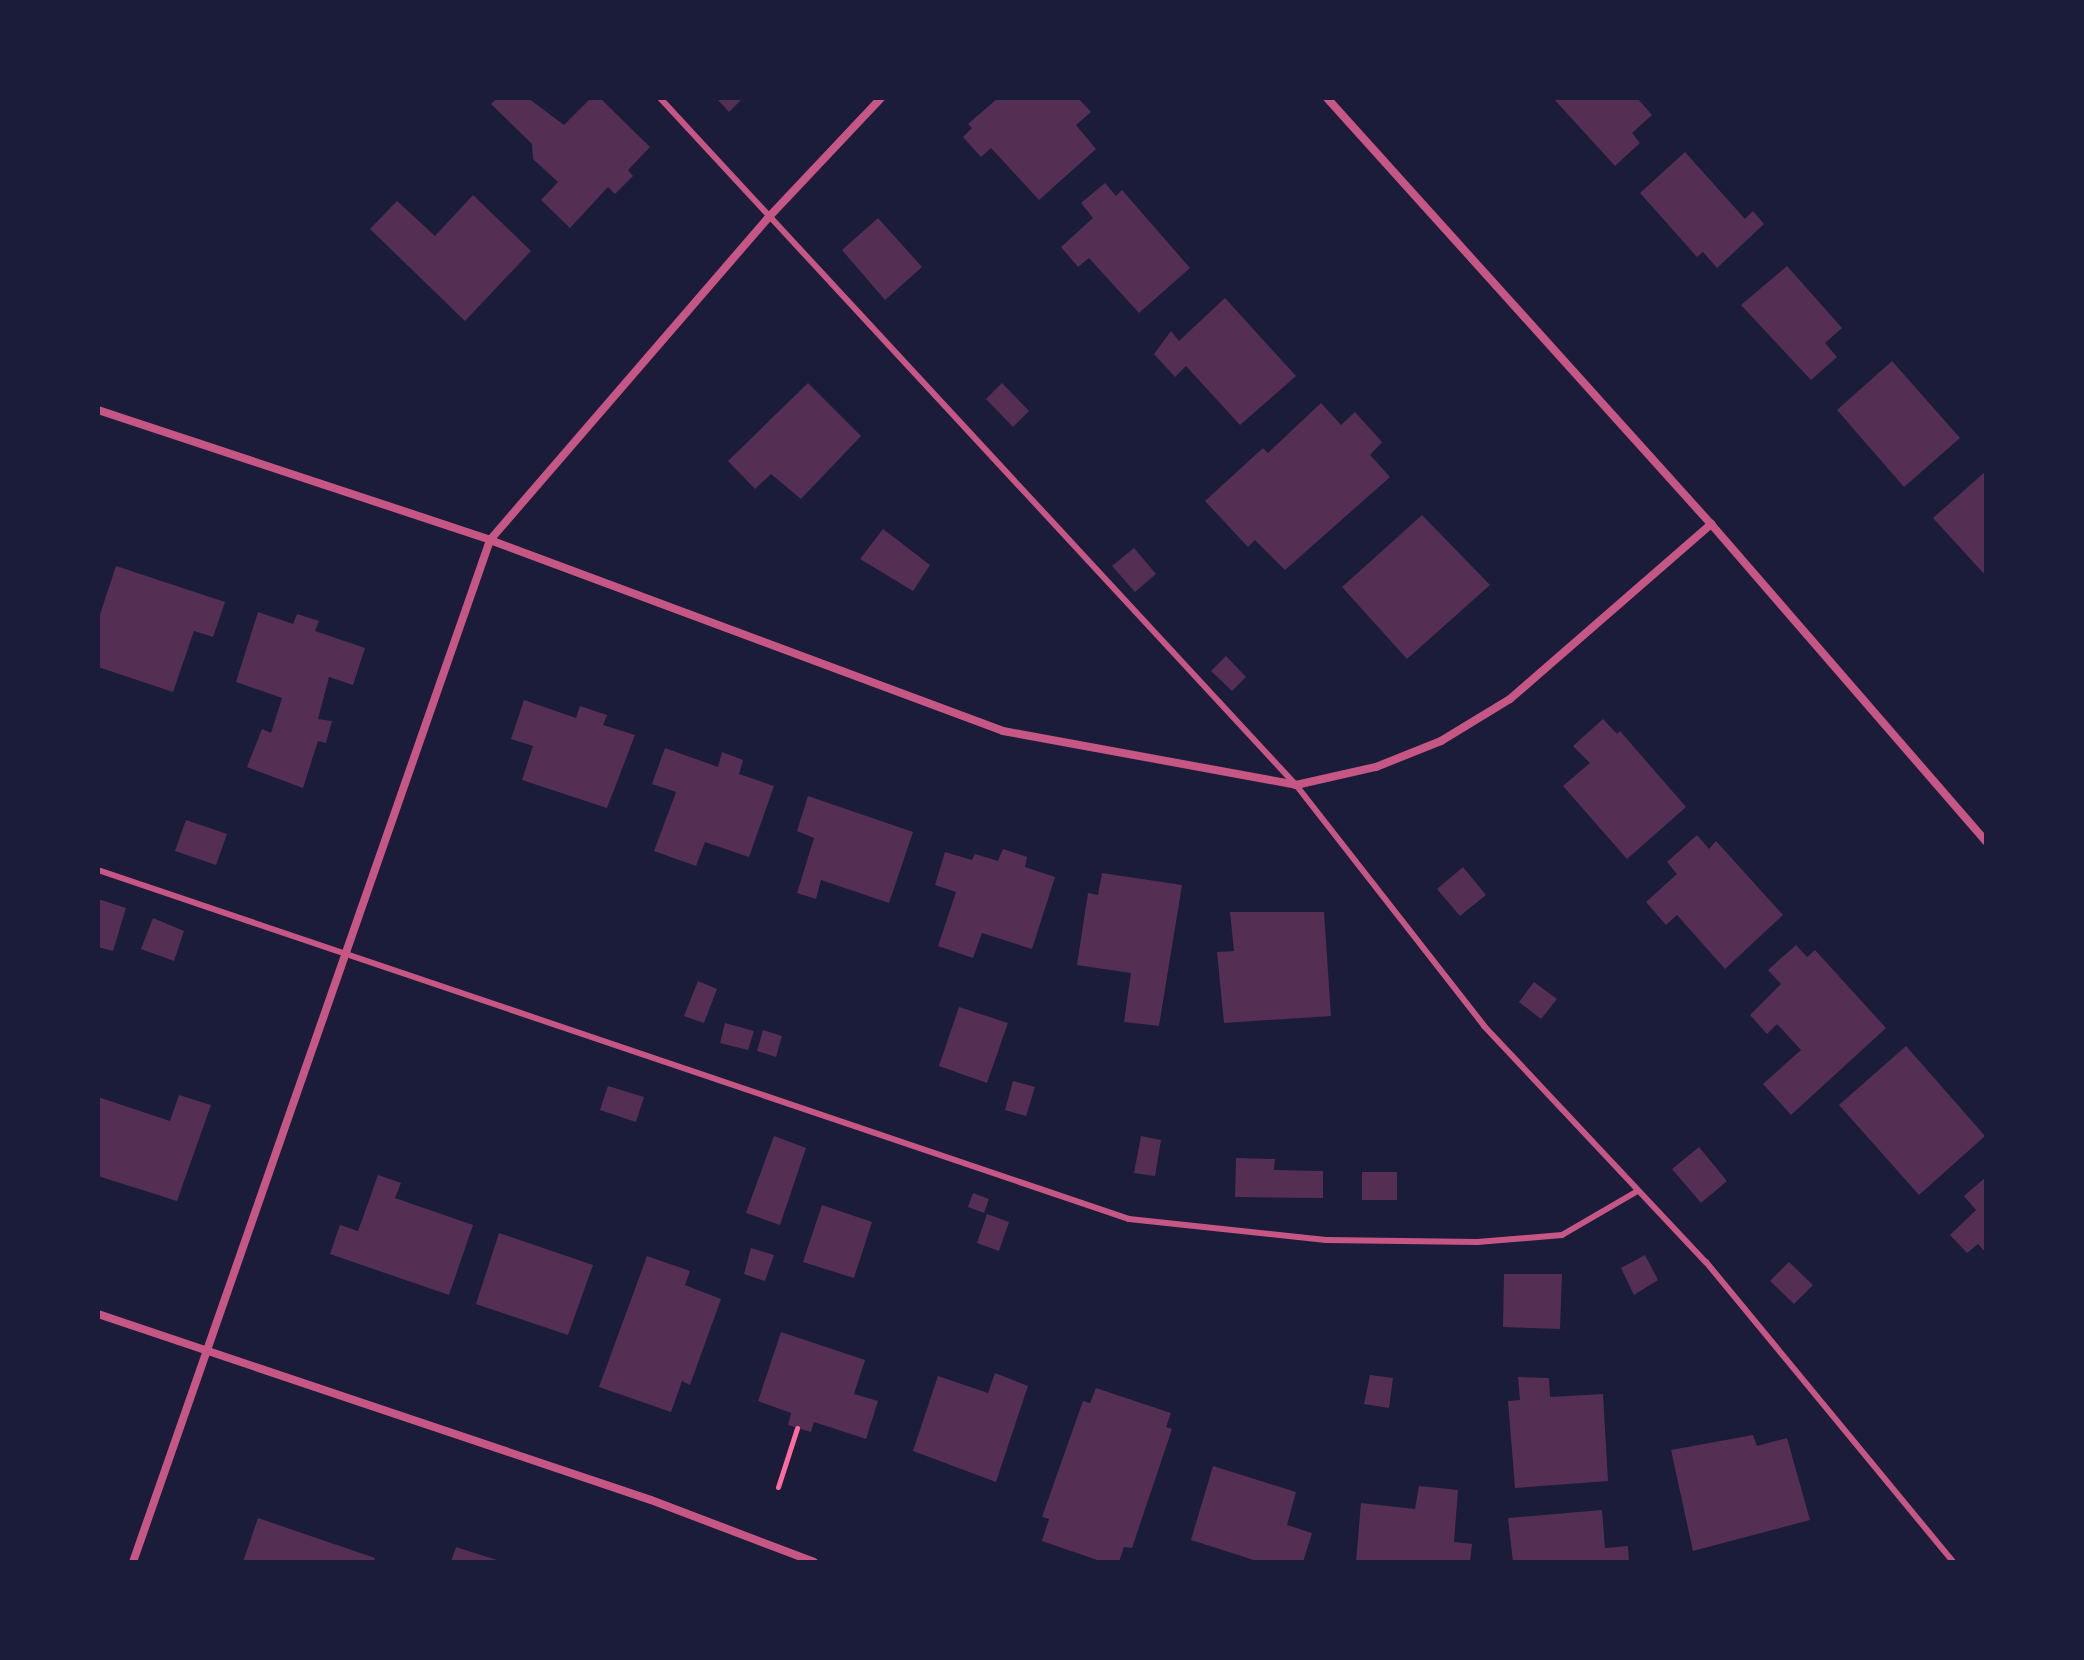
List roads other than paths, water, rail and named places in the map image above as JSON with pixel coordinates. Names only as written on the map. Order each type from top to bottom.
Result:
[{"type":"street","points":[[133,1562],[490,540],[767,219],[881,98]]},
{"type":"street","points":[[1327,98],[1711,524],[1986,841]]},
{"type":"street","points":[[98,410],[490,540],[1003,731],[1296,785],[1376,767],[1441,741],[1498,706],[1711,524]]},
{"type":"street","points":[[98,1314],[651,1500],[814,1562]]},
{"type":"lane","points":[[660,98],[767,219],[1296,785],[1484,1026],[1636,1192],[1706,1262],[1953,1562]]},
{"type":"lane","points":[[98,870],[1129,1219],[1326,1240],[1477,1242],[1562,1235],[1636,1192]]}]
